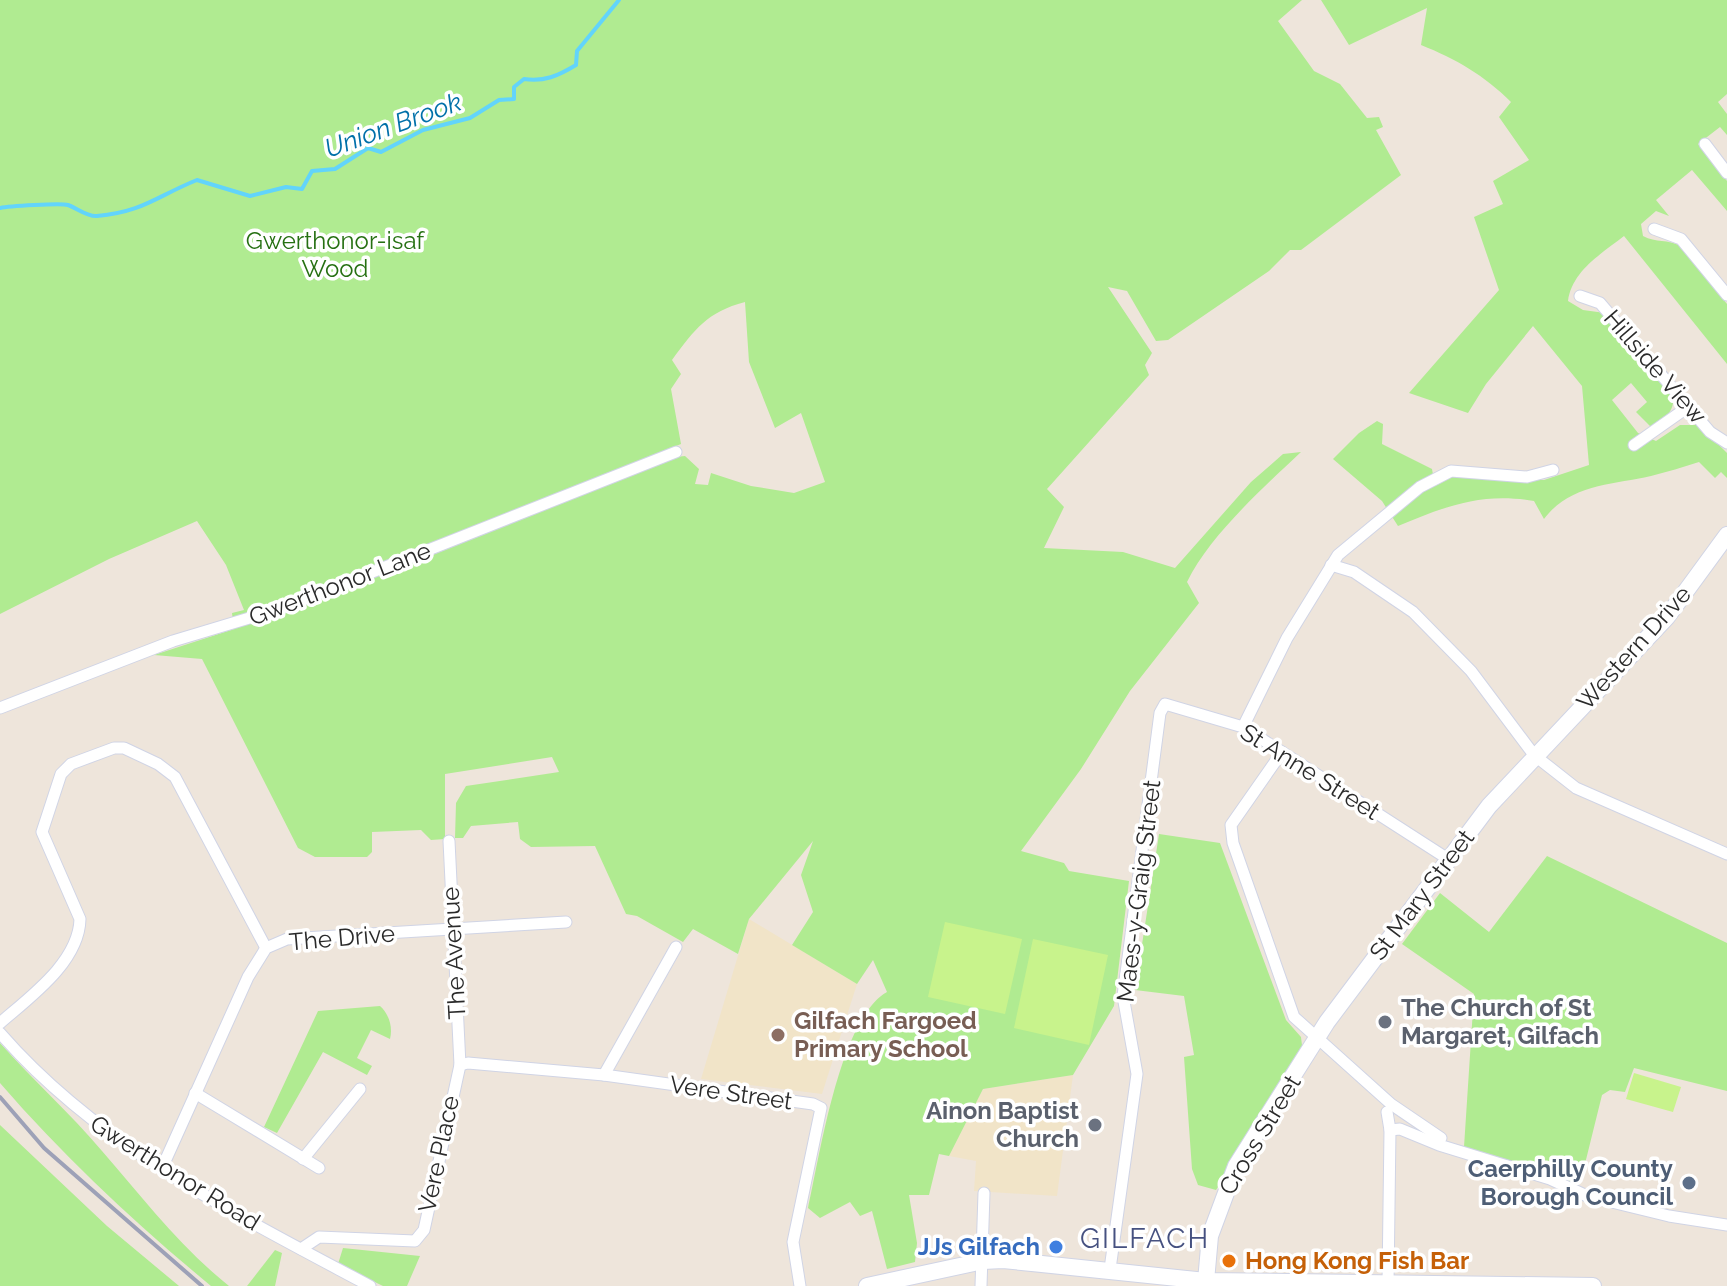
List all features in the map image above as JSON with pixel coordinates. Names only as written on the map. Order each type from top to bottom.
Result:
[{"type":"street","points":[[1705,144],[1727,173]]},
{"type":"street","points":[[1654,229],[1681,239],[1727,295]]},
{"type":"street","name":"Hillside View","points":[[1580,296],[1600,303],[1710,432],[1727,443]]},
{"type":"street","points":[[1634,445],[1688,407]]},
{"type":"street","name":"Gwerthonor Lane","points":[[0,708],[173,641],[279,609],[676,452]]},
{"type":"street","points":[[1243,727],[1287,638],[1338,555],[1420,487],[1451,471],[1527,477],[1553,470]]},
{"type":"street","name":"Western Drive","points":[[1534,755],[1667,617],[1727,535]]},
{"type":"street","points":[[1331,565],[1354,572],[1413,612],[1471,671],[1534,755],[1588,794],[1727,854]]},
{"type":"street","name":"St Anne Street","points":[[1165,704],[1243,727],[1448,859]]},
{"type":"street","name":"Maes-y-Graig Street","points":[[1116,1275],[1137,1074],[1123,996],[1160,713],[1165,704]]},
{"type":"street","points":[[0,1023],[57,974],[80,930],[80,919],[42,832],[61,774],[71,764],[114,748],[124,748],[158,764],[175,777],[266,948]]},
{"type":"street","points":[[1282,752],[1231,825],[1232,840],[1294,1017],[1391,1104],[1441,1138]]},
{"type":"street","name":"St Mary Street","points":[[1317,1039],[1448,859],[1534,755]]},
{"type":"street","name":"The Avenue","points":[[449,841],[460,1065]]},
{"type":"street","name":"The Drive","points":[[162,1168],[248,977],[266,948],[287,939],[566,922]]},
{"type":"street","points":[[604,1075],[676,947]]},
{"type":"street","name":"Gwerthonor Road","points":[[0,1033],[31,1069],[83,1115],[162,1168],[370,1286]]},
{"type":"street","name":"Cross Street","points":[[1206,1281],[1210,1236],[1217,1208],[1236,1166],[1317,1039]]},
{"type":"street","name":"Vere Street","points":[[460,1065],[483,1064],[604,1075],[813,1104],[821,1108],[793,1242],[800,1286]]},
{"type":"street","name":"Vere Place","points":[[301,1249],[319,1237],[415,1241],[424,1230],[460,1065]]},
{"type":"street","points":[[303,1159],[360,1089]]},
{"type":"street","points":[[195,1093],[319,1168]]},
{"type":"street","points":[[1387,1112],[1390,1130],[1388,1284]]},
{"type":"street","points":[[1390,1130],[1400,1129],[1439,1145],[1550,1179],[1587,1196],[1669,1216],[1727,1225]]},
{"type":"street","points":[[981,1286],[984,1193]]},
{"type":"street","points":[[867,1286],[983,1261],[1030,1260],[1116,1275],[1206,1281],[1593,1286]]},
{"type":"shaded area","name":"Gilfach Fargoed Primary School","points":[[749,919],[857,984],[822,1094],[701,1079]]},
{"type":"shaded area","points":[[1073,1075],[1057,1196],[974,1191],[976,1161],[949,1156],[983,1089]]},
{"type":"green space","name":"Gwerthonor-isaf Wood","points":[[0,0],[1302,0],[1278,21],[1314,71],[1340,84],[1367,118],[1379,117],[1383,127],[1376,130],[1401,175],[1301,250],[1290,250],[1269,271],[1168,340],[1156,341],[1127,291],[1108,287],[1152,353],[1145,365],[1149,375],[1047,489],[1064,507],[1044,548],[1123,552],[1175,568],[1251,482],[1283,454],[1301,452],[1238,513],[1197,564],[1187,582],[1199,603],[1130,691],[1081,769],[1021,851],[1064,863],[1069,871],[1129,881],[1114,1006],[1073,1075],[983,1089],[949,1156],[939,1154],[929,1195],[909,1195],[917,1243],[915,1262],[887,1269],[872,1211],[860,1216],[850,1202],[820,1218],[808,1208],[834,1090],[845,1058],[857,1029],[871,1007],[887,992],[873,960],[857,984],[792,945],[813,912],[801,875],[813,841],[749,919],[738,954],[693,929],[683,942],[637,916],[626,914],[595,846],[531,847],[520,839],[518,822],[471,826],[463,838],[455,838],[456,803],[466,786],[559,772],[552,757],[445,774],[445,839],[431,840],[421,830],[372,832],[372,852],[367,857],[315,857],[298,848],[202,659],[154,655],[234,629],[232,613],[244,610],[226,565],[197,521],[109,559],[0,614]],"holes":[[[745,302],[749,362],[775,428],[801,413],[825,482],[794,493],[751,486],[711,473],[708,485],[695,484],[699,469],[685,456],[676,457],[397,569],[392,560],[681,444],[671,389],[681,374],[672,360],[703,323],[721,311]]]},
{"type":"green space","points":[[1321,0],[1727,0],[1727,94],[1718,102],[1727,114],[1727,135],[1720,127],[1698,144],[1727,181],[1727,211],[1692,170],[1656,200],[1669,216],[1656,211],[1641,224],[1643,236],[1680,246],[1727,304],[1727,364],[1624,236],[1581,272],[1568,301],[1583,310],[1605,313],[1673,395],[1671,410],[1651,427],[1636,412],[1647,402],[1631,383],[1612,400],[1638,433],[1656,441],[1680,425],[1699,425],[1727,453],[1727,478],[1721,472],[1715,478],[1699,462],[1579,492],[1554,507],[1544,519],[1534,501],[1498,498],[1448,507],[1398,526],[1382,501],[1333,459],[1359,433],[1377,421],[1383,424],[1382,444],[1432,469],[1435,486],[1454,476],[1544,480],[1589,465],[1582,386],[1533,326],[1486,384],[1468,413],[1409,393],[1499,290],[1474,217],[1503,204],[1493,181],[1529,160],[1499,117],[1511,102],[1469,69],[1421,45],[1427,8],[1349,45]]},
{"type":"green space","points":[[1159,834],[1220,843],[1286,1020],[1301,1037],[1303,1054],[1216,1190],[1198,1185],[1192,1169],[1184,1057],[1194,1055],[1184,996],[1135,990]]},
{"type":"green space","points":[[1547,856],[1727,943],[1727,1091],[1634,1068],[1625,1092],[1610,1090],[1602,1095],[1580,1184],[1464,1147],[1474,994],[1402,944],[1440,893],[1489,932]]},
{"type":"green space","points":[[945,922],[1022,939],[1005,1014],[928,997]]},
{"type":"green space","points":[[1033,939],[1108,955],[1089,1045],[1014,1028]]},
{"type":"green space","points":[[380,1006],[390,1021],[390,1039],[371,1030],[357,1058],[372,1066],[367,1075],[323,1052],[277,1133],[264,1127],[318,1011]]},
{"type":"green space","points":[[0,1043],[90,1137],[178,1238],[229,1286],[211,1286],[128,1214],[50,1138],[0,1083]]},
{"type":"green space","points":[[1634,1073],[1681,1087],[1673,1112],[1626,1099]]},
{"type":"green space","points":[[0,1125],[107,1226],[179,1286],[0,1286]]},
{"type":"green space","points":[[343,1248],[420,1256],[407,1286],[383,1286],[338,1264]]},
{"type":"green space","points":[[275,1250],[282,1253],[275,1286],[247,1286]]},
{"type":"waterway","name":"Union Brook","points":[[0,208],[63,204],[93,216],[113,214],[138,207],[197,180],[250,196],[286,187],[302,189],[312,171],[335,169],[368,148],[381,152],[423,130],[470,118],[499,100],[514,99],[514,87],[524,79],[551,77],[576,65],[577,51],[619,0]]},
{"type":"railway","points":[[0,1097],[44,1148],[202,1286]]},
{"type":"place","name":"The Church of St Margaret, Gilfach","points":[[1385,1022]]},
{"type":"place","name":"Gilfach Fargoed Primary School","points":[[778,1035]]},
{"type":"place","name":"Ainon Baptist Church","points":[[1095,1125]]},
{"type":"place","name":"Caerphilly County Borough Council","points":[[1689,1183]]},
{"type":"place","name":"JJs Gilfach","points":[[1056,1247]]},
{"type":"place","name":"Hong Kong Fish Bar","points":[[1229,1261]]},
{"type":"district","name":"GILFACH","points":[[1145,1238]]}]
